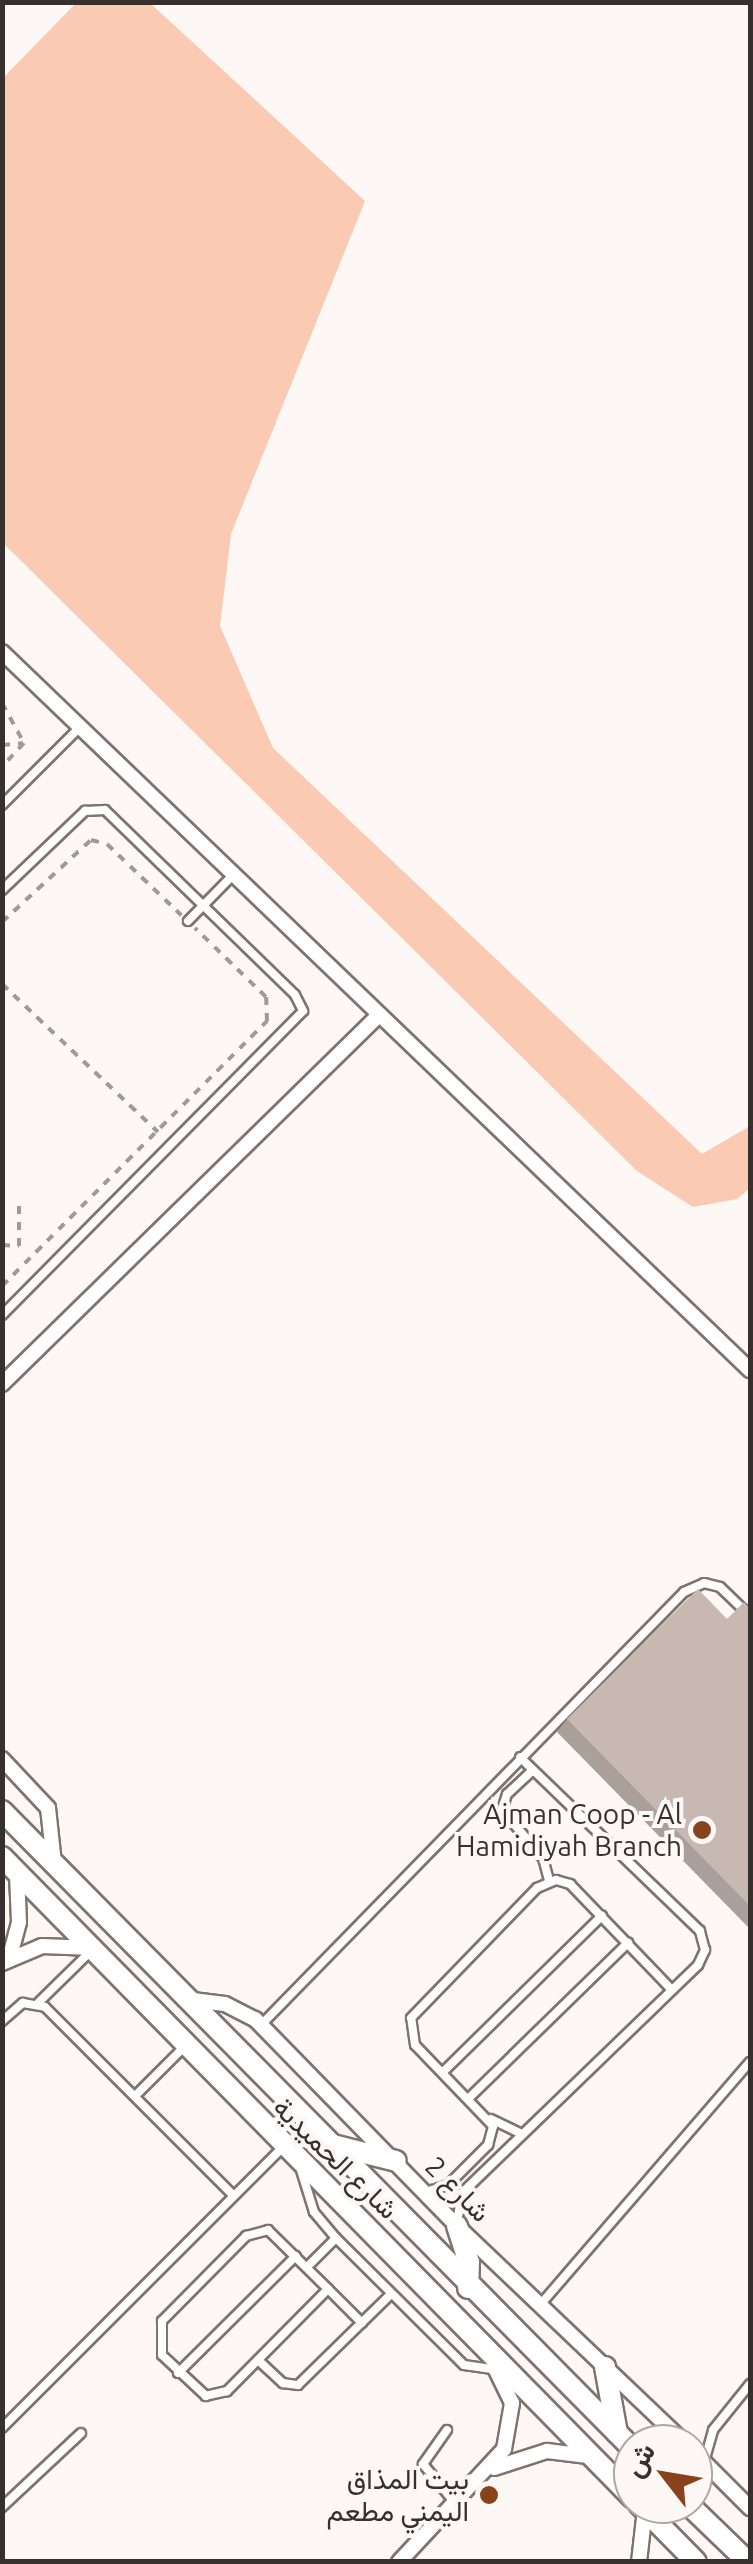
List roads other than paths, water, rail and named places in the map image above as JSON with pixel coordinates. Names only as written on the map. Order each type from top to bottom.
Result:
[{"type":"street","points":[[2,652],[750,1370]]},
{"type":"street","points":[[2,1384],[378,1016]]},
{"type":"street","points":[[2,1758],[48,1808],[54,1864]]},
{"type":"street","name":"شارع الحميدية","points":[[2,1812],[468,2288],[613,2429]]},
{"type":"street","points":[[6,1960],[19,1922],[9,1864]]},
{"type":"street","name":"شارع الحميدية","points":[[9,1864],[291,2154],[472,2329],[613,2477]]},
{"type":"street","points":[[6,1960],[60,1944],[94,1948]]},
{"type":"street","name":"شارع 2","points":[[182,1999],[225,2004],[261,2025],[457,2226],[665,2424]]},
{"type":"street","points":[[325,2143],[396,2162]]},
{"type":"street","points":[[457,2226],[469,2262],[468,2288]]},
{"type":"street","points":[[399,2562],[488,2471],[504,2449],[513,2416],[509,2391],[476,2347],[472,2329]]},
{"type":"street","points":[[605,2367],[615,2424]]},
{"type":"street","points":[[488,2471],[547,2450],[594,2458]]},
{"type":"street","points":[[713,2470],[750,2508]]},
{"type":"street","points":[[638,2562],[639,2524]]},
{"type":"street","name":"شارع الحميدية","points":[[659,2524],[696,2562]]},
{"type":"street","points":[[709,2524],[748,2560]]},
{"type":"lane","points":[[2,805],[80,727]]},
{"type":"lane","points":[[2,890],[94,808],[113,816],[296,995],[300,1020],[2,1315]]},
{"type":"lane","points":[[188,921],[232,876]]},
{"type":"lane","points":[[261,2025],[690,1588],[720,1586],[750,1616]]},
{"type":"lane","points":[[457,2226],[462,2193],[702,1958],[700,1931],[520,1757]]},
{"type":"lane","points":[[533,1770],[504,1799],[502,1810],[543,1858],[549,1881]]},
{"type":"lane","points":[[549,1881],[570,1884],[672,1990]]},
{"type":"lane","points":[[523,2134],[491,2119],[411,2038],[414,2011],[549,1881]]},
{"type":"lane","points":[[443,2072],[602,1916]]},
{"type":"lane","points":[[470,2097],[628,1943]]},
{"type":"lane","points":[[38,2003],[94,1948]]},
{"type":"lane","points":[[2,2020],[23,2003],[38,2003],[234,2196]]},
{"type":"lane","points":[[135,2096],[184,2046]]},
{"type":"lane","points":[[540,2304],[750,2062]]},
{"type":"lane","points":[[425,2192],[448,2185],[488,2145],[491,2119]]},
{"type":"lane","points":[[2,2428],[234,2196],[291,2154],[314,2212],[336,2238],[464,2366],[494,2368]]},
{"type":"lane","points":[[328,2289],[258,2360],[214,2397],[178,2373],[158,2344],[162,2322],[233,2248],[260,2229],[296,2256],[362,2324]]},
{"type":"lane","points":[[307,2267],[336,2238]]},
{"type":"lane","points":[[178,2373],[296,2256]]},
{"type":"lane","points":[[258,2360],[283,2384],[298,2386],[392,2294]]},
{"type":"lane","points":[[713,2430],[750,2384]]},
{"type":"lane","points":[[447,2430],[423,2464],[456,2504]]},
{"type":"lane","points":[[2,2507],[81,2432]]},
{"type":"place","name":"Ajman Coop - Al Hamidiyah Branch","points":[[702,1830]]},
{"type":"place","name":"بيت المذاق اليمني مطعم","points":[[489,2495]]}]
